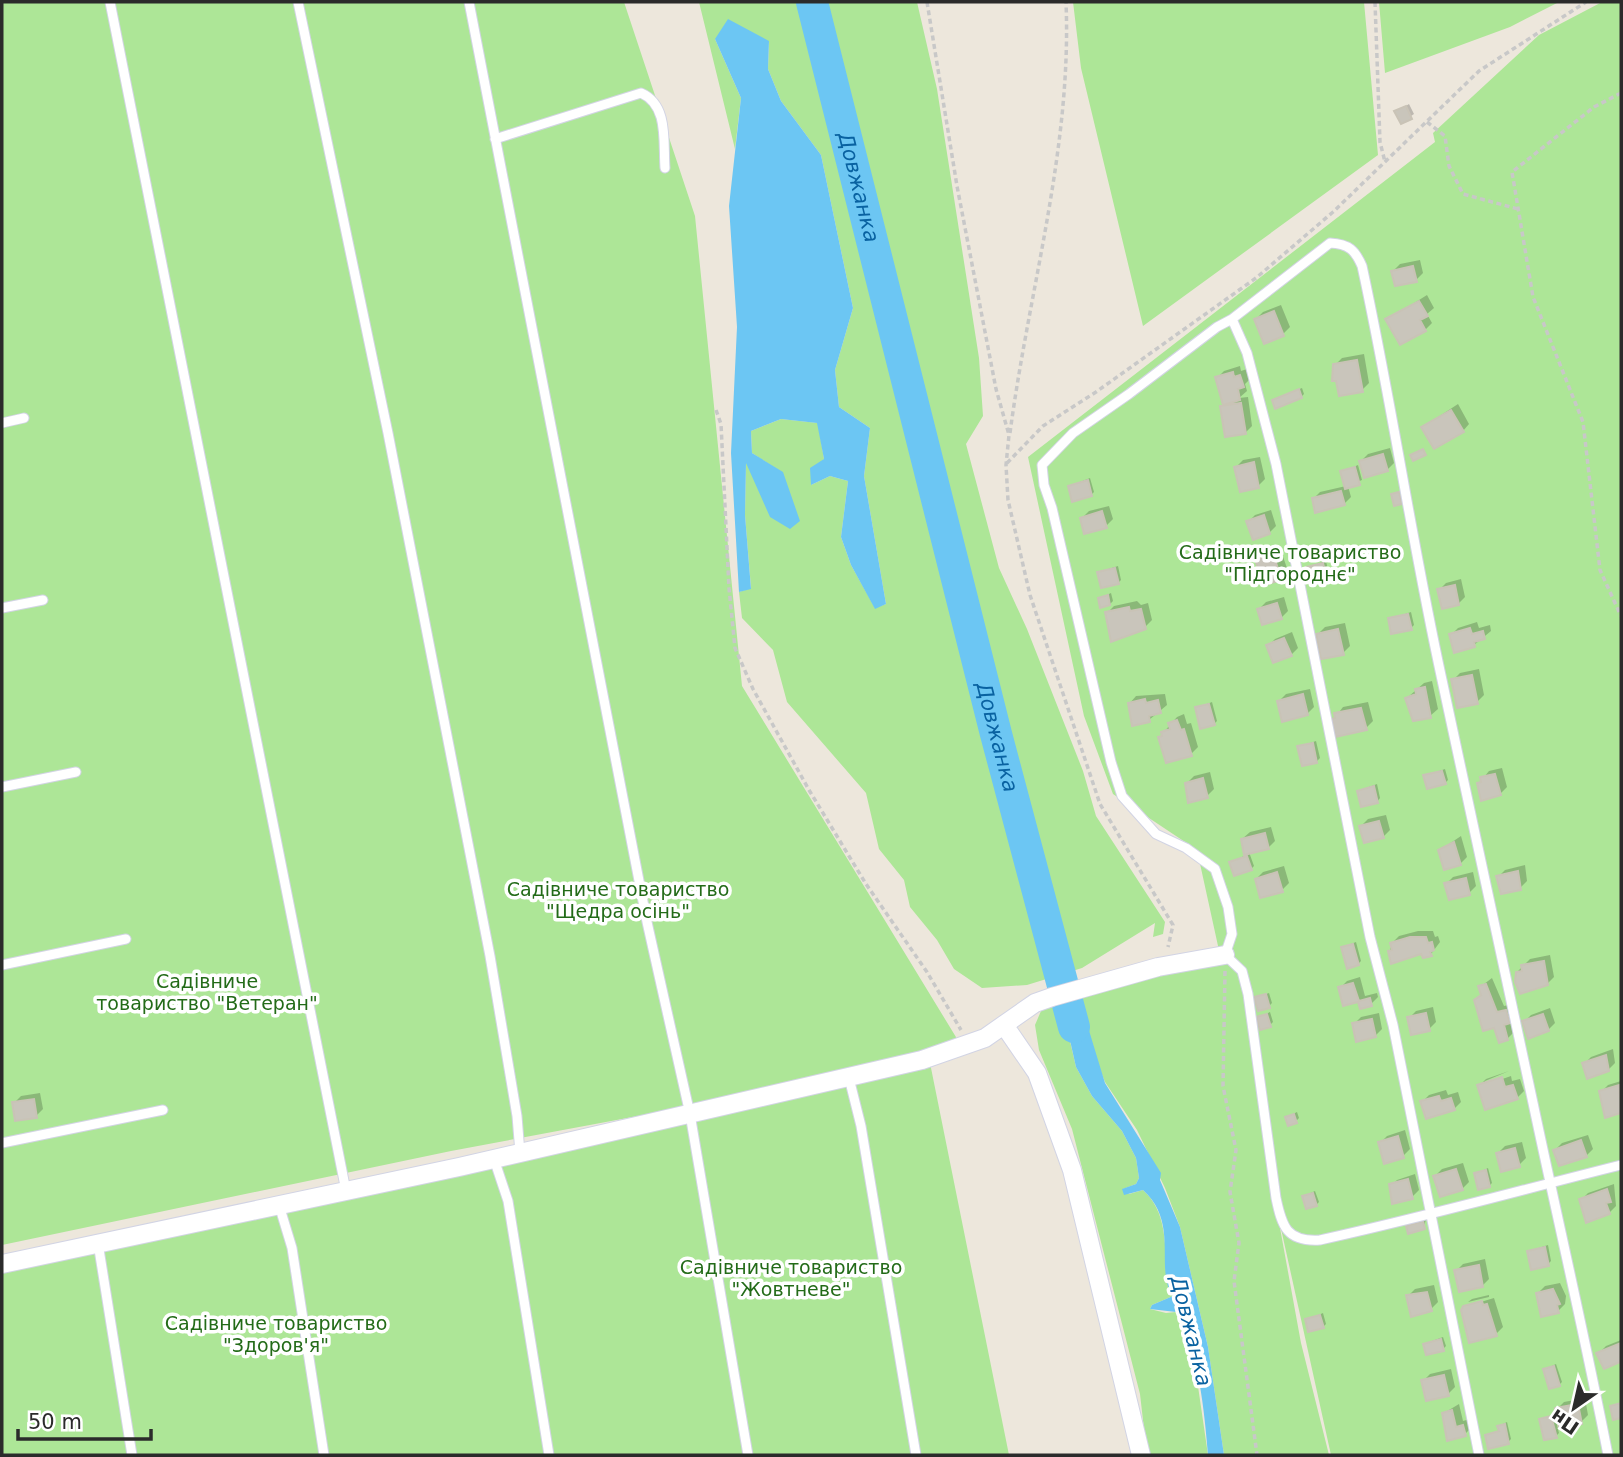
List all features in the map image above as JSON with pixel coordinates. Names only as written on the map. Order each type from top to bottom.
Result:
[{"type":"street","points":[[2,1264],[520,1153],[849,1078],[922,1059],[985,1038],[1035,1003],[1052,997],[1158,967],[1225,955]]},
{"type":"street","points":[[1004,1025],[1037,1073],[1072,1170],[1141,1455]]},
{"type":"lane","points":[[110,2],[346,1191]]},
{"type":"lane","points":[[298,2],[388,433],[490,956],[517,1116],[520,1153]]},
{"type":"lane","points":[[469,2],[648,922],[690,1114],[748,1455]]},
{"type":"lane","points":[[495,139],[641,93],[653,99],[662,115],[665,168]]},
{"type":"lane","points":[[1608,1455],[1551,1183],[1441,678],[1367,287],[1355,251],[1345,244],[1331,243],[1232,319],[1217,327],[1073,433],[1042,465],[1044,485],[1052,508],[1111,762],[1122,796],[1156,834],[1186,848],[1215,869],[1228,907],[1232,933],[1225,955],[1242,971],[1248,994],[1280,1220],[1291,1234],[1301,1241],[1320,1240],[1551,1183],[1621,1165]]},
{"type":"lane","points":[[1232,319],[1247,353],[1276,464],[1370,937],[1393,1025],[1479,1455]]},
{"type":"lane","points":[[2,423],[24,418]]},
{"type":"lane","points":[[2,608],[43,600]]},
{"type":"lane","points":[[2,787],[76,772]]},
{"type":"lane","points":[[2,965],[125,939]]},
{"type":"lane","points":[[849,1078],[861,1126],[916,1455]]},
{"type":"lane","points":[[2,1143],[163,1110]]},
{"type":"lane","points":[[494,1158],[508,1201],[549,1455]]},
{"type":"lane","points":[[279,1205],[292,1248],[324,1455]]},
{"type":"lane","points":[[97,1243],[132,1455]]},
{"type":"path","points":[[927,2],[957,186],[996,389],[1009,435]]},
{"type":"path","points":[[1066,2],[1064,107],[1045,243],[1021,349],[1006,465],[1008,500],[1030,595],[1100,804],[1173,925],[1171,943],[1158,967]]},
{"type":"path","points":[[1375,2],[1380,142],[1384,162]]},
{"type":"path","points":[[1006,465],[1043,426],[1096,392],[1256,278],[1333,212],[1479,71],[1586,2]]},
{"type":"path","points":[[1621,93],[1594,107],[1512,172],[1533,297],[1583,422],[1600,570],[1621,616]]},
{"type":"path","points":[[1426,121],[1446,136],[1449,166],[1463,194],[1518,209]]},
{"type":"path","points":[[716,410],[721,424],[729,588],[735,648],[753,689],[809,790],[866,884],[956,1018],[967,1044]]},
{"type":"path","points":[[1225,955],[1223,1086],[1236,1150],[1230,1192],[1239,1242],[1234,1281],[1257,1455]]},
{"type":"green space","points":[[2,2],[624,2],[695,216],[742,686],[959,1042],[884,1070],[451,1151],[2,1245]]},
{"type":"green space","points":[[699,2],[917,2],[937,89],[979,358],[983,416],[966,444],[999,568],[1027,629],[1083,771],[1096,816],[1165,922],[1163,934],[1153,937],[1155,923],[1082,968],[1027,985],[982,988],[954,969],[937,940],[910,907],[904,880],[879,849],[866,793],[787,702],[773,650],[742,618],[739,592],[751,588],[745,515],[746,461],[783,473],[752,453],[751,431],[781,419],[818,423],[824,459],[811,485],[830,476],[848,481],[841,537],[851,565],[875,608],[886,604],[864,476],[870,428],[839,407],[835,370],[853,308],[821,155],[781,101],[768,69],[769,41],[715,39],[741,98],[735,149]]},
{"type":"green space","points":[[1073,2],[1364,2],[1378,155],[1143,326],[1081,68]]},
{"type":"green space","points":[[1379,2],[1559,2],[1510,27],[1385,73]]},
{"type":"green space","name":"Садівниче товариство \"Підгороднє\"","points":[[1602,2],[1621,2],[1621,1455],[1331,1455],[1276,1206],[1301,1343],[1329,1455],[1224,1455],[1208,1347],[1180,1227],[1137,1130],[1105,1082],[1073,1003],[1076,990],[1220,955],[1197,850],[1113,794],[1084,716],[1028,457],[1435,142],[1433,133],[1539,35]]},
{"type":"green space","points":[[1054,1005],[1067,1005],[1063,1011],[1076,1067],[1092,1096],[1122,1131],[1136,1158],[1139,1178],[1136,1184],[1123,1189],[1129,1194],[1143,1190],[1159,1213],[1173,1296],[1152,1305],[1150,1309],[1166,1313],[1176,1312],[1193,1352],[1208,1455],[1147,1455],[1140,1394],[1072,1129],[1039,1050],[1035,1025],[1041,1011]]},
{"type":"green space","name":"Садівниче товариство \"Жовтневе\"","points":[[930,1063],[1009,1455],[2,1455],[2,1264]]},
{"type":"water","points":[[728,19],[769,41],[768,69],[781,101],[821,155],[853,308],[835,370],[839,407],[870,428],[864,476],[886,604],[875,609],[851,565],[841,537],[848,481],[830,476],[811,485],[810,468],[824,459],[817,423],[781,419],[751,431],[752,453],[783,472],[800,521],[790,529],[770,517],[746,463],[745,515],[751,589],[739,592],[731,453],[737,327],[729,206],[741,98],[715,39]]},
{"type":"water","points":[[1073,1003],[1084,1014],[1105,1083],[1161,1173],[1160,1180],[1180,1227],[1208,1347],[1224,1455],[1208,1455],[1199,1381],[1184,1326],[1176,1312],[1150,1309],[1152,1305],[1173,1296],[1165,1273],[1161,1217],[1143,1190],[1124,1195],[1122,1189],[1136,1184],[1139,1178],[1136,1158],[1122,1131],[1092,1096],[1076,1067],[1062,1005]]},
{"type":"building","points":[[1406,106],[1412,119],[1401,124],[1394,111]]},
{"type":"building","points":[[1413,266],[1417,282],[1395,286],[1391,271]]},
{"type":"building","points":[[1419,301],[1428,316],[1420,320],[1426,331],[1400,345],[1385,319]]},
{"type":"building","points":[[1274,311],[1284,336],[1264,344],[1254,319]]},
{"type":"building","points":[[1357,360],[1363,392],[1339,396],[1336,381],[1332,381],[1333,364]]},
{"type":"building","points":[[1233,372],[1234,377],[1240,375],[1244,387],[1238,389],[1240,400],[1223,405],[1215,377]]},
{"type":"building","points":[[1299,389],[1302,398],[1275,409],[1272,400]]},
{"type":"building","points":[[1241,403],[1246,434],[1225,437],[1220,406]]},
{"type":"building","points":[[1451,410],[1464,432],[1434,449],[1421,427]]},
{"type":"building","points":[[1423,449],[1426,455],[1413,461],[1410,455]]},
{"type":"building","points":[[1383,454],[1388,471],[1364,478],[1359,461]]},
{"type":"building","points":[[1254,462],[1259,488],[1240,492],[1234,467]]},
{"type":"building","points":[[1355,467],[1360,485],[1345,489],[1340,471]]},
{"type":"building","points":[[1088,480],[1092,496],[1072,502],[1068,486]]},
{"type":"building","points":[[1341,491],[1345,505],[1315,513],[1312,498]]},
{"type":"building","points":[[1399,492],[1402,504],[1394,506],[1391,494]]},
{"type":"building","points":[[1102,511],[1107,528],[1084,534],[1080,518]]},
{"type":"building","points":[[1264,515],[1270,534],[1253,540],[1246,521]]},
{"type":"building","points":[[1273,554],[1282,580],[1263,585],[1255,559]]},
{"type":"building","points":[[1323,563],[1326,575],[1308,579],[1306,567]]},
{"type":"building","points":[[1115,568],[1119,584],[1101,588],[1097,572]]},
{"type":"building","points":[[1455,585],[1459,605],[1442,609],[1437,589]]},
{"type":"building","points":[[1108,595],[1110,605],[1100,608],[1098,598]]},
{"type":"building","points":[[1277,603],[1282,619],[1262,625],[1257,609]]},
{"type":"building","points":[[1129,607],[1130,611],[1141,609],[1146,629],[1111,642],[1105,612]]},
{"type":"building","points":[[1408,614],[1412,630],[1391,634],[1388,618]]},
{"type":"building","points":[[1470,628],[1472,634],[1483,631],[1485,639],[1474,642],[1475,647],[1454,653],[1449,634]]},
{"type":"building","points":[[1338,629],[1344,655],[1321,659],[1316,634]]},
{"type":"building","points":[[1284,638],[1292,656],[1273,663],[1266,645]]},
{"type":"building","points":[[1472,675],[1478,704],[1457,708],[1451,679]]},
{"type":"building","points":[[1425,687],[1431,718],[1413,721],[1405,698],[1416,694],[1415,689]]},
{"type":"building","points":[[1303,694],[1308,715],[1282,722],[1277,701]]},
{"type":"building","points":[[1145,699],[1146,703],[1158,700],[1161,713],[1149,716],[1150,722],[1132,726],[1128,703]]},
{"type":"building","points":[[1209,704],[1215,725],[1200,729],[1195,707]]},
{"type":"building","points":[[1361,708],[1367,730],[1335,737],[1331,719],[1335,718],[1334,713]]},
{"type":"building","points":[[1177,720],[1181,730],[1184,729],[1192,756],[1166,763],[1158,737],[1162,736],[1161,732],[1170,729],[1168,723]]},
{"type":"building","points":[[1313,743],[1317,763],[1302,766],[1297,746]]},
{"type":"building","points":[[1442,771],[1446,784],[1427,789],[1423,775]]},
{"type":"building","points":[[1495,774],[1501,795],[1481,801],[1477,783],[1481,782],[1480,777]]},
{"type":"building","points":[[1203,778],[1208,798],[1188,803],[1185,783]]},
{"type":"building","points":[[1374,786],[1378,803],[1361,807],[1357,791]]},
{"type":"building","points":[[1379,821],[1384,838],[1364,843],[1359,826]]},
{"type":"building","points":[[1265,833],[1269,849],[1244,855],[1241,839]]},
{"type":"building","points":[[1454,842],[1461,865],[1444,870],[1438,850]]},
{"type":"building","points":[[1247,856],[1252,870],[1234,876],[1229,862]]},
{"type":"building","points":[[1518,871],[1521,890],[1501,894],[1496,876]]},
{"type":"building","points":[[1277,872],[1283,892],[1260,898],[1255,879]]},
{"type":"building","points":[[1466,878],[1470,895],[1449,900],[1444,883]]},
{"type":"building","points":[[1410,937],[1426,937],[1428,943],[1432,942],[1432,956],[1423,958],[1421,954],[1391,964],[1388,951],[1392,950],[1390,943]]},
{"type":"building","points":[[1353,944],[1359,965],[1347,969],[1341,947]]},
{"type":"building","points":[[1544,961],[1548,985],[1520,994],[1515,982],[1516,972],[1522,971],[1521,965]]},
{"type":"building","points":[[1353,983],[1359,1001],[1370,998],[1372,1006],[1360,1009],[1358,1002],[1343,1006],[1338,987]]},
{"type":"building","points":[[1486,984],[1497,1012],[1506,1010],[1510,1023],[1504,1025],[1508,1040],[1499,1043],[1494,1028],[1483,1031],[1474,1000],[1481,995],[1478,986]]},
{"type":"building","points":[[1266,994],[1270,1008],[1258,1011],[1254,997]]},
{"type":"building","points":[[1426,1013],[1430,1031],[1411,1035],[1407,1017]]},
{"type":"building","points":[[1267,1014],[1271,1027],[1260,1030],[1256,1017]]},
{"type":"building","points":[[1543,1014],[1549,1031],[1528,1039],[1522,1021]]},
{"type":"building","points":[[1372,1019],[1376,1037],[1356,1042],[1352,1023]]},
{"type":"building","points":[[1606,1055],[1609,1071],[1587,1079],[1582,1063]]},
{"type":"building","points":[[1502,1077],[1505,1087],[1513,1085],[1518,1099],[1485,1110],[1477,1085]]},
{"type":"building","points":[[1619,1085],[1621,1113],[1605,1118],[1599,1091]]},
{"type":"building","points":[[1439,1096],[1441,1101],[1451,1098],[1455,1110],[1426,1119],[1420,1101]]},
{"type":"building","points":[[34,1099],[37,1118],[15,1121],[12,1102]]},
{"type":"building","points":[[1294,1114],[1297,1123],[1288,1126],[1285,1117]]},
{"type":"building","points":[[1398,1136],[1404,1158],[1384,1164],[1378,1142]]},
{"type":"building","points":[[1581,1140],[1587,1157],[1559,1166],[1553,1150]]},
{"type":"building","points":[[1515,1148],[1520,1167],[1501,1172],[1496,1153]]},
{"type":"building","points":[[1456,1169],[1463,1190],[1440,1197],[1433,1176]]},
{"type":"building","points":[[1486,1170],[1490,1187],[1478,1190],[1474,1173]]},
{"type":"building","points":[[1408,1179],[1413,1199],[1392,1204],[1389,1184]]},
{"type":"building","points":[[1607,1189],[1611,1202],[1606,1203],[1610,1214],[1586,1223],[1579,1199]]},
{"type":"building","points":[[1313,1193],[1317,1206],[1306,1209],[1302,1196]]},
{"type":"building","points":[[1423,1221],[1425,1229],[1408,1234],[1406,1226]]},
{"type":"building","points":[[1545,1247],[1549,1266],[1531,1270],[1527,1251]]},
{"type":"building","points":[[1479,1265],[1483,1287],[1459,1292],[1454,1270]]},
{"type":"building","points":[[1553,1289],[1560,1304],[1557,1305],[1559,1313],[1541,1317],[1536,1293]]},
{"type":"building","points":[[1427,1292],[1432,1311],[1411,1317],[1406,1295]]},
{"type":"building","points":[[1482,1301],[1483,1305],[1487,1304],[1497,1336],[1469,1343],[1461,1310],[1463,1306]]},
{"type":"building","points":[[1320,1315],[1324,1328],[1308,1332],[1305,1319]]},
{"type":"building","points":[[1441,1339],[1444,1351],[1426,1355],[1423,1344]]},
{"type":"building","points":[[1621,1343],[1620,1362],[1604,1369],[1596,1353]]},
{"type":"building","points":[[1554,1366],[1560,1386],[1549,1389],[1543,1369]]},
{"type":"building","points":[[1444,1375],[1449,1396],[1426,1401],[1421,1380]]},
{"type":"building","points":[[1621,1403],[1621,1418],[1613,1420],[1610,1406]]},
{"type":"building","points":[[1578,1404],[1582,1424],[1559,1428],[1555,1408]]},
{"type":"building","points":[[1452,1410],[1456,1427],[1463,1425],[1466,1436],[1447,1441],[1442,1413]]},
{"type":"building","points":[[1551,1416],[1557,1438],[1544,1440],[1539,1419]]},
{"type":"building","points":[[1505,1424],[1509,1444],[1488,1449],[1485,1435],[1499,1431],[1497,1426]]},
{"type":"waterway","name":"Довжанка","points":[[812,2],[996,734],[1074,1027]]},
{"type":"park label","name":"Садівниче товариство \"Щедра осінь\"","points":[[618,900]]},
{"type":"park label","name":"Садівниче товариство \"Ветеран\"","points":[[207,992]]},
{"type":"park label","name":"Садівниче товариство \"Здоров'я\"","points":[[276,1334]]}]
